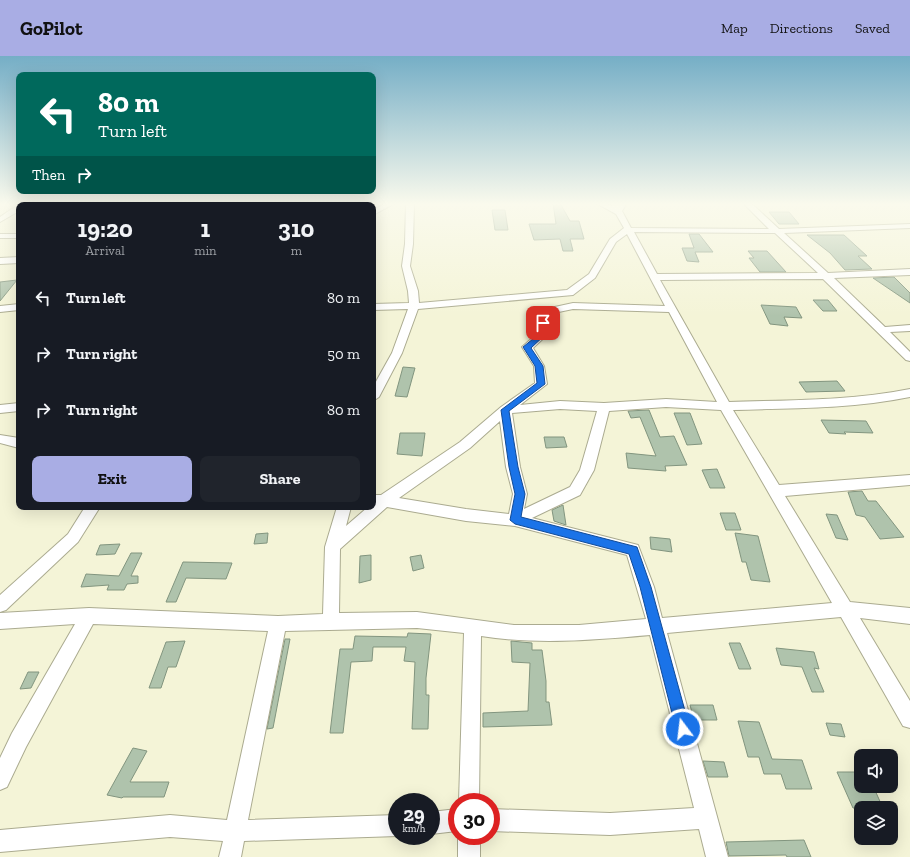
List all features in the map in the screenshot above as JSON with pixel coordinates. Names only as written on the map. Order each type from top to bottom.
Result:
[{"type":"street","points":[[376,392],[397,353],[414,306],[413,291],[406,266],[409,240]]},
{"type":"street","points":[[376,306],[414,306],[570,293],[592,276],[614,240]]},
{"type":"street","points":[[633,240],[653,277],[673,309],[725,406],[910,719]]},
{"type":"street","points":[[637,247],[641,240]]},
{"type":"street","points":[[787,240],[827,276],[910,358]]},
{"type":"street","points":[[0,261],[16,260]]},
{"type":"street","points":[[653,277],[827,276],[910,272]]},
{"type":"street","points":[[570,293],[573,306]]},
{"type":"street","points":[[379,501],[465,445],[505,410],[541,384],[539,366],[527,347],[542,334],[544,312],[573,306],[673,309]]},
{"type":"street","points":[[0,309],[16,307]]},
{"type":"street","points":[[882,330],[910,328]]},
{"type":"street","points":[[505,410],[560,405],[604,406],[666,403],[725,406],[881,399],[910,393]]},
{"type":"street","points":[[515,520],[574,491],[587,470],[604,406]]},
{"type":"street","points":[[0,409],[16,407]]},
{"type":"street","points":[[505,410],[513,467],[520,494],[515,520]]},
{"type":"street","points":[[0,439],[16,442]]},
{"type":"street","points":[[776,491],[910,480]]},
{"type":"street","points":[[379,501],[466,515],[515,520],[633,550],[646,587],[717,857]]},
{"type":"street","points":[[0,605],[73,538],[91,510]]},
{"type":"street","points":[[330,621],[333,547],[343,510]]},
{"type":"street","points":[[333,547],[370,510]]},
{"type":"street","points":[[0,621],[90,616],[278,624],[330,621],[417,620],[442,622],[514,633],[579,633],[845,609],[910,616]]},
{"type":"street","points":[[0,780],[19,740],[90,616]]},
{"type":"street","points":[[230,857],[278,624]]},
{"type":"street","points":[[469,793],[473,627]]},
{"type":"street","points":[[500,820],[610,824],[707,818]]},
{"type":"street","points":[[0,841],[170,826],[236,831],[388,826]]},
{"type":"street","points":[[469,845],[469,857]]},
{"type":"building","points":[[560,240],[570,240],[573,251],[563,251]]},
{"type":"building","points":[[691,240],[704,240],[713,252],[695,252],[699,262],[687,261],[682,248],[694,248]]},
{"type":"building","points":[[814,240],[850,240],[867,256],[858,256],[872,269],[845,270],[830,253]]},
{"type":"building","points":[[748,251],[767,251],[786,272],[760,272],[749,258],[754,258]]},
{"type":"building","points":[[894,277],[910,293],[910,303],[873,278]]},
{"type":"building","points":[[16,280],[0,301],[0,282]]},
{"type":"building","points":[[813,300],[828,300],[837,311],[823,311]]},
{"type":"building","points":[[761,305],[796,307],[802,318],[784,317],[788,326],[770,324]]},
{"type":"building","points":[[403,367],[415,368],[407,397],[395,396]]},
{"type":"building","points":[[837,381],[845,391],[806,392],[799,382]]},
{"type":"building","points":[[649,410],[660,437],[674,436],[687,465],[665,466],[666,471],[628,468],[626,453],[656,456],[640,417],[631,418],[628,411]]},
{"type":"building","points":[[674,413],[690,413],[702,444],[687,445]]},
{"type":"building","points":[[821,420],[866,421],[873,433],[829,433]]},
{"type":"building","points":[[400,433],[425,433],[422,456],[397,454]]},
{"type":"building","points":[[544,437],[564,437],[567,447],[546,448]]},
{"type":"building","points":[[717,469],[725,488],[710,488],[702,470]]},
{"type":"building","points":[[862,491],[868,501],[876,501],[904,537],[880,539],[865,517],[856,515],[848,492]]},
{"type":"building","points":[[563,505],[566,525],[554,521],[552,510]]},
{"type":"building","points":[[720,513],[735,513],[741,530],[726,530]]},
{"type":"building","points":[[826,514],[837,515],[848,540],[836,538]]},
{"type":"building","points":[[268,533],[267,543],[254,544],[256,534]]},
{"type":"building","points":[[735,533],[758,536],[770,582],[751,580],[746,562],[742,562]]},
{"type":"building","points":[[650,537],[670,539],[672,552],[651,549]]},
{"type":"building","points":[[120,544],[115,554],[96,555],[100,545]]},
{"type":"building","points":[[131,553],[142,553],[131,576],[138,576],[138,583],[127,584],[124,590],[107,590],[109,585],[81,587],[86,574],[119,576]]},
{"type":"building","points":[[371,555],[371,580],[359,583],[360,556]]},
{"type":"building","points":[[421,555],[424,568],[413,571],[410,557]]},
{"type":"building","points":[[183,562],[232,563],[226,579],[186,578],[176,602],[166,602]]},
{"type":"building","points":[[408,633],[431,634],[426,678],[426,695],[429,695],[428,729],[412,729],[415,662],[404,661],[406,647],[373,647],[372,661],[351,662],[343,733],[330,733],[340,649],[353,649],[355,636],[407,637]]},
{"type":"building","points":[[285,639],[290,639],[273,728],[267,729]]},
{"type":"building","points":[[185,641],[176,667],[168,667],[161,688],[149,688],[166,642]]},
{"type":"building","points":[[511,641],[532,643],[532,650],[542,650],[546,681],[546,702],[549,702],[552,725],[483,727],[483,713],[528,711],[530,663],[512,662]]},
{"type":"building","points":[[729,643],[740,643],[751,669],[739,669]]},
{"type":"building","points":[[776,648],[814,652],[819,669],[814,668],[824,692],[812,692],[802,667],[781,665]]},
{"type":"building","points":[[28,672],[39,672],[31,688],[20,689]]},
{"type":"building","points":[[690,705],[713,705],[717,720],[694,720]]},
{"type":"building","points":[[738,721],[759,722],[772,759],[802,760],[812,789],[786,789],[781,774],[764,774],[759,757],[748,757]]},
{"type":"building","points":[[826,723],[841,724],[845,737],[830,735]]},
{"type":"building","points":[[133,748],[147,751],[130,782],[169,782],[164,797],[122,798],[107,795]]},
{"type":"building","points":[[703,761],[724,762],[728,777],[708,777]]},
{"type":"building","points":[[837,772],[854,772],[854,793],[876,793],[880,801],[854,801],[853,808]]},
{"type":"building","points":[[804,840],[811,857],[787,857],[786,855],[729,856],[726,842]]},
{"type":"route","points":[[543,323],[542,334],[527,347],[539,366],[541,384],[505,410],[513,467],[520,494],[515,520],[633,550],[646,587],[683,729]]}]
